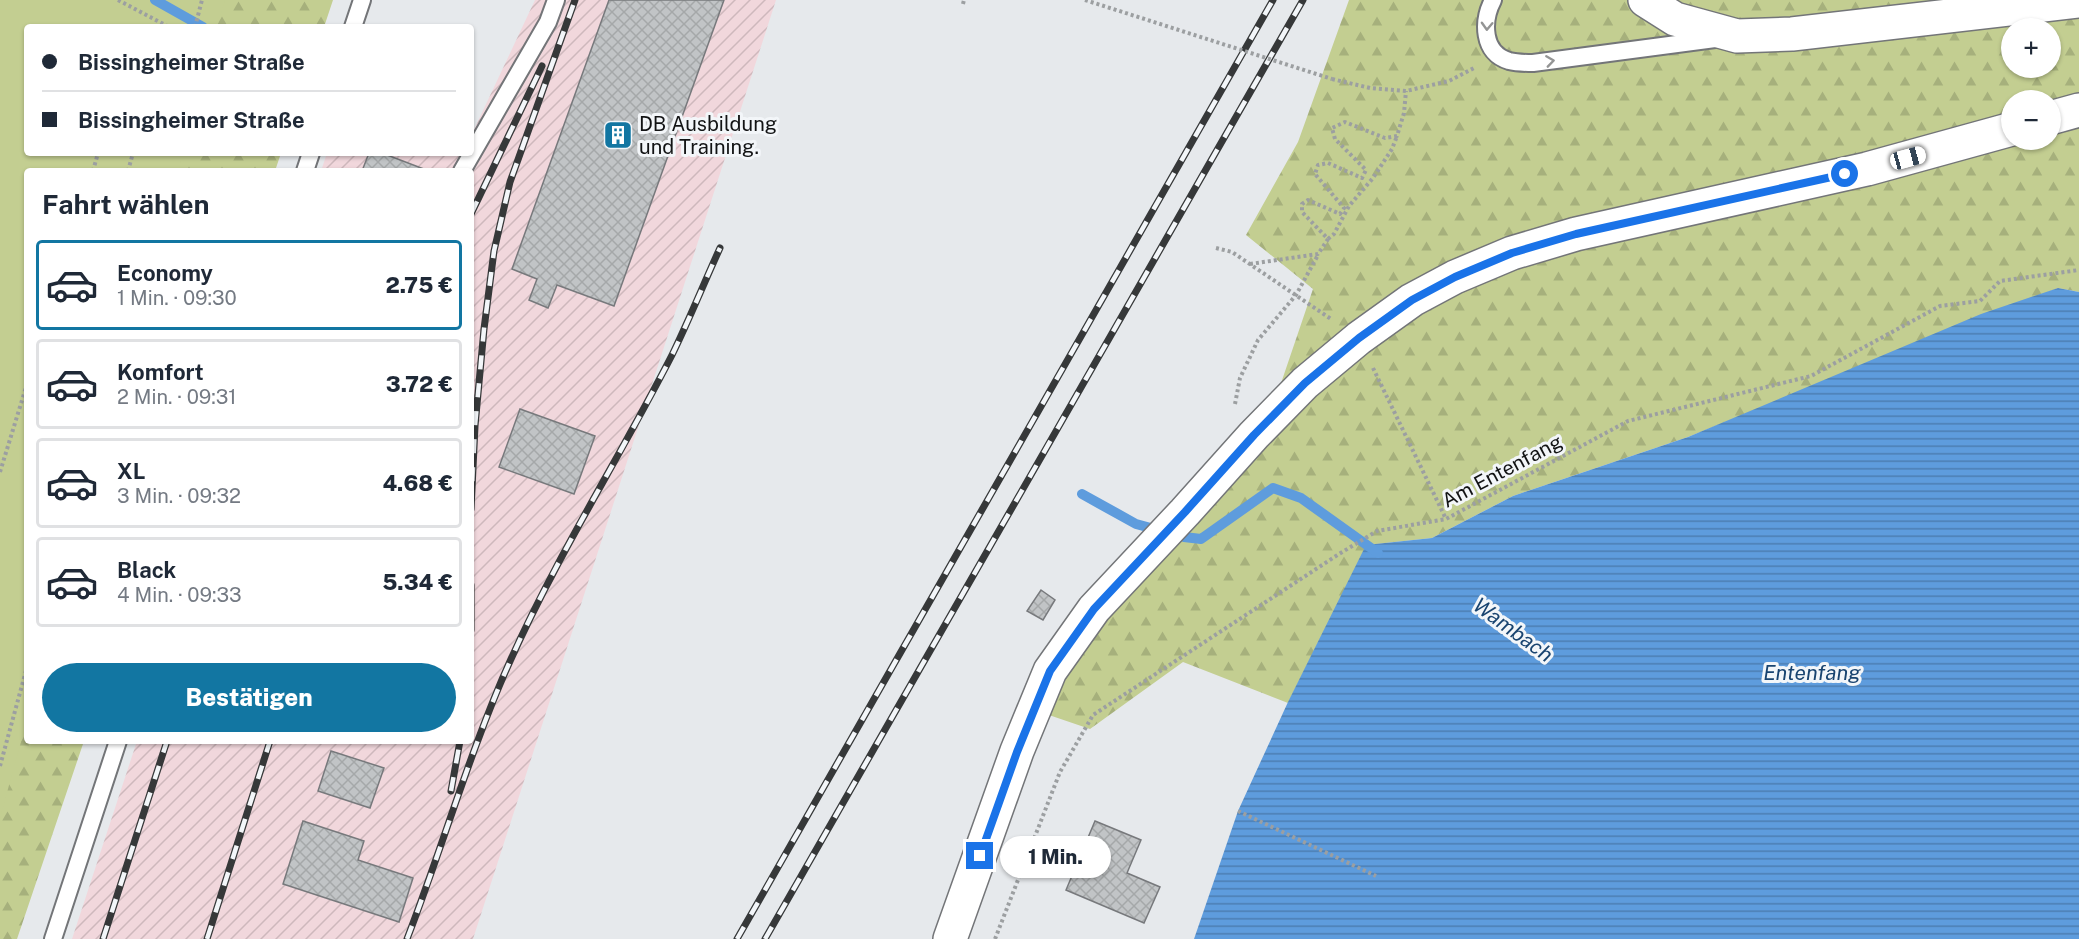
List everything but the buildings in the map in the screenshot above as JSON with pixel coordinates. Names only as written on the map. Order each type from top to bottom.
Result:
[{"type":"street","points":[[1645,0],[1675,19],[1737,36],[1792,34],[2079,2]]},
{"type":"street","points":[[2061,115],[2079,110]]},
{"type":"street","points":[[950,939],[1017,752],[1050,671],[1094,609],[1254,435],[1305,383],[1359,338],[1412,300],[1455,277],[1512,253],[1576,234],[1867,169],[2001,132]]},
{"type":"lane","points":[[354,24],[362,0]]},
{"type":"lane","points":[[474,150],[548,22],[556,0]]},
{"type":"lane","points":[[1493,0],[1488,8],[1485,33],[1494,52],[1508,60],[1533,63],[1737,36]]},
{"type":"lane","points":[[53,939],[117,744]]},
{"type":"path","points":[[118,0],[163,24]]},
{"type":"path","points":[[196,24],[202,0]]},
{"type":"path","points":[[1085,0],[1332,79],[1370,88],[1406,91],[1449,81],[1470,71],[1494,52]]},
{"type":"path","points":[[1254,435],[1235,404],[1240,378],[1258,340],[1296,295],[1318,254],[1334,234],[1349,206],[1373,178],[1392,149],[1404,113],[1406,91]]},
{"type":"path","points":[[1328,239],[1302,212],[1302,204],[1308,200],[1340,214],[1344,208],[1316,174],[1318,165],[1328,163],[1362,178],[1366,170],[1335,139],[1332,128],[1345,122],[1385,138],[1397,136]]},
{"type":"path","points":[[1216,248],[1232,252],[1359,338],[1446,519]]},
{"type":"path","points":[[1250,264],[1318,254]]},
{"type":"path","name":"Am Entenfang","points":[[995,939],[1060,772],[1093,715],[1339,554],[1377,531],[1446,519],[1628,421],[1811,376],[1940,306],[1980,301],[2000,281],[2079,270]]},
{"type":"path","points":[[0,472],[24,394]]},
{"type":"path","points":[[0,766],[24,678]]},
{"type":"path","points":[[1238,811],[1376,876]]},
{"type":"shaded area","points":[[535,0],[776,0],[473,939],[72,939],[136,744],[474,744],[474,168],[322,168],[326,156],[474,156],[474,130]]},
{"type":"green space","points":[[0,0],[333,0],[325,24],[24,24],[24,156],[280,156],[276,168],[24,168],[24,744],[83,744],[17,939],[0,939]]},
{"type":"green space","points":[[0,0],[225,0],[218,24],[24,24],[24,156],[182,156],[179,168],[24,168],[24,731],[0,818]]},
{"type":"green space","points":[[1349,0],[2079,0],[2079,292],[2058,288],[1688,437],[1513,496],[1432,538],[1367,545],[1288,703],[1183,662],[1090,729],[1043,713],[1081,647],[1277,395],[1313,289],[1246,235],[1298,142]]},
{"type":"water","name":"Entenfang","points":[[2058,288],[2079,292],[2079,939],[1194,939],[1238,811],[1288,702],[1366,545],[1432,538],[1513,496],[1688,437],[1981,314]]},
{"type":"waterway","name":"Wambach","points":[[155,0],[198,24]]},
{"type":"waterway","name":"Wambach","points":[[1082,494],[1136,524],[1184,537],[1201,539],[1273,488],[1301,498],[1378,553]]},
{"type":"railway","points":[[474,447],[484,329],[494,251],[510,182],[575,0]]},
{"type":"railway","points":[[737,939],[1273,0]]},
{"type":"railway","points":[[765,939],[1303,0]]},
{"type":"railway","points":[[474,208],[542,66]]},
{"type":"railway","points":[[407,939],[470,763],[511,659],[569,544],[672,355],[720,248]]},
{"type":"railway","points":[[103,939],[166,744]]},
{"type":"railway","points":[[207,939],[269,744]]},
{"type":"railway","points":[[451,791],[459,744]]},
{"type":"place","name":"DB Ausbildung und Training.","points":[[618,135]]},
{"type":"route","points":[[980,856],[1017,752],[1050,671],[1094,609],[1254,435],[1305,383],[1359,338],[1412,300],[1455,277],[1512,253],[1576,234],[1845,174]]}]
